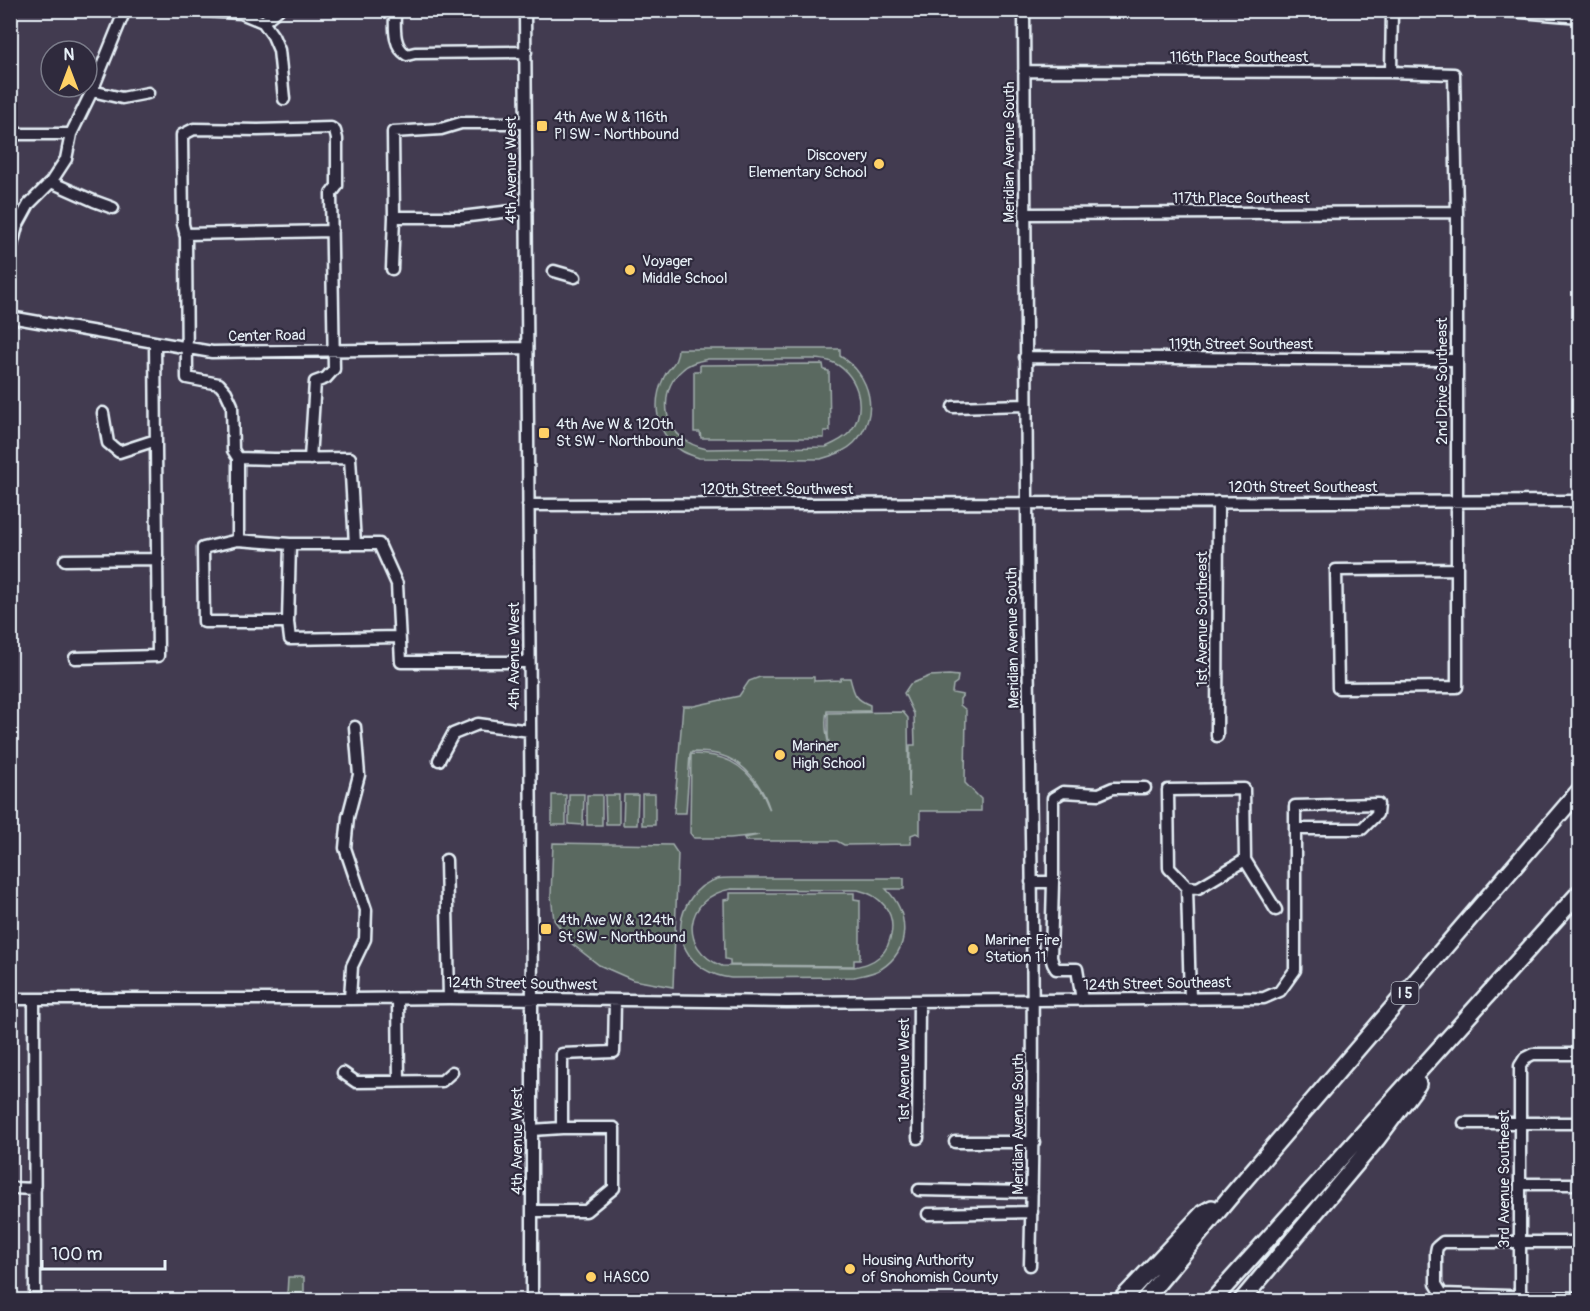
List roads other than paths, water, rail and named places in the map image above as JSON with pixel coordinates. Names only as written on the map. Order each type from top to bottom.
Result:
[{"type":"highway","name":"I 5","points":[[1144,1300],[1580,790]]},
{"type":"highway","points":[[1213,1300],[1580,892]]},
{"type":"highway","points":[[1242,1300],[1377,1139],[1481,1002]]},
{"type":"highway","points":[[1121,1300],[1203,1213],[1230,1197]]},
{"type":"street","points":[[99,74],[125,10]]},
{"type":"street","points":[[181,10],[241,13],[263,22],[279,50],[284,99]]},
{"type":"street","points":[[263,22],[278,10]]},
{"type":"street","points":[[395,10],[395,35],[400,51],[407,55],[526,52]]},
{"type":"street","name":"4th Avenue West","points":[[525,10],[532,1300]]},
{"type":"street","name":"Meridian Avenue South","points":[[1024,10],[1026,504],[1034,1142],[1030,1265]]},
{"type":"street","points":[[1390,72],[1392,10]]},
{"type":"street","points":[[1496,10],[1580,17]]},
{"type":"street","name":"116th Place Southeast","points":[[1024,71],[1454,74]]},
{"type":"street","name":"2nd Drive Southeast","points":[[1454,74],[1457,212],[1456,360],[1457,501],[1457,569],[1457,687],[1338,688],[1336,570],[1457,569]]},
{"type":"street","points":[[99,93],[122,98],[148,93]]},
{"type":"street","points":[[10,280],[11,249],[17,226],[29,204],[51,182],[66,159],[71,134],[88,99]]},
{"type":"street","points":[[392,269],[393,132],[441,129],[460,123],[526,123]]},
{"type":"street","points":[[238,540],[238,458],[233,450],[232,405],[219,384],[187,378],[182,135],[194,129],[331,128],[335,131],[337,186],[331,194],[334,369],[326,378],[315,382],[310,459]]},
{"type":"street","points":[[10,134],[71,134]]},
{"type":"street","points":[[51,182],[113,208]]},
{"type":"street","points":[[394,217],[461,217],[527,208]]},
{"type":"street","name":"117th Place Southeast","points":[[1025,213],[1457,212]]},
{"type":"street","points":[[185,234],[332,231]]},
{"type":"street","points":[[554,271],[575,277]]},
{"type":"street","name":"Center Road","points":[[10,317],[212,352],[527,348]]},
{"type":"street","points":[[75,658],[158,656],[155,343]]},
{"type":"street","name":"119th Street Southeast","points":[[1025,357],[1456,360]]},
{"type":"street","points":[[953,407],[1026,405]]},
{"type":"street","points":[[102,413],[108,443],[119,452],[156,440]]},
{"type":"street","points":[[238,458],[350,458],[355,544]]},
{"type":"street","name":"120th Street Southeast","points":[[1026,504],[1580,501]]},
{"type":"street","name":"1st Avenue Southeast","points":[[1217,736],[1218,502]]},
{"type":"street","name":"120th Street Southwest","points":[[528,505],[1026,504]]},
{"type":"street","points":[[288,621],[204,622],[203,548],[238,540],[290,544],[379,544],[397,584],[400,662],[530,662]]},
{"type":"street","points":[[290,544],[288,621],[290,639],[399,637]]},
{"type":"street","points":[[65,560],[158,559]]},
{"type":"street","points":[[439,760],[453,734],[478,724],[530,731]]},
{"type":"street","points":[[350,999],[352,966],[365,939],[366,910],[345,848],[348,817],[359,775],[355,727]]},
{"type":"street","points":[[1082,1000],[1077,969],[1056,969],[1051,957],[1053,798],[1063,792],[1099,794],[1113,788],[1145,788]]},
{"type":"street","points":[[1245,860],[1198,888],[1187,887],[1169,868],[1168,790],[1244,789],[1245,860],[1276,910]]},
{"type":"street","points":[[1378,804],[1377,814],[1362,830],[1295,829],[1295,806],[1378,804]]},
{"type":"street","name":"124th Street Southeast","points":[[1033,1000],[1264,998],[1280,991],[1295,969],[1295,829]]},
{"type":"street","points":[[446,860],[449,998]]},
{"type":"street","points":[[1031,882],[1053,882]]},
{"type":"street","points":[[1187,887],[1190,999]]},
{"type":"street","name":"124th Street Southwest","points":[[10,999],[449,998],[787,1002],[1033,1000]]},
{"type":"street","points":[[34,999],[35,1300]]},
{"type":"street","points":[[398,999],[399,1081]]},
{"type":"street","points":[[562,1128],[562,1054],[614,1052],[615,1000]]},
{"type":"street","name":"1st Avenue West","points":[[918,1138],[919,1001]]},
{"type":"street","name":"3rd Avenue Southeast","points":[[1520,1298],[1520,1066],[1525,1058],[1533,1054],[1580,1054]]},
{"type":"street","points":[[343,1072],[356,1082],[442,1081],[452,1072]]},
{"type":"street","points":[[1464,1123],[1580,1123]]},
{"type":"street","points":[[532,1130],[614,1128],[614,1188],[586,1211],[532,1211]]},
{"type":"street","points":[[955,1142],[1034,1142]]},
{"type":"street","points":[[1520,1184],[1580,1184]]},
{"type":"street","points":[[10,1188],[35,1190]]},
{"type":"street","points":[[919,1190],[1032,1192]]},
{"type":"street","points":[[928,1214],[1032,1212]]},
{"type":"street","points":[[1580,1242],[1443,1242],[1437,1247],[1436,1252],[1436,1284],[1442,1294],[1580,1298]]},
{"type":"place","name":"4th Ave W & 116th Pl SW - Northbound","points":[[542,126]]},
{"type":"place","name":"Discovery Elementary School","points":[[879,164]]},
{"type":"place","name":"Voyager Middle School","points":[[630,270]]},
{"type":"place","name":"4th Ave W & 120th St SW - Northbound","points":[[544,433]]},
{"type":"place","name":"Mariner High School","points":[[780,755]]},
{"type":"place","name":"4th Ave W & 124th St SW - Northbound","points":[[546,929]]},
{"type":"place","name":"Mariner Fire Station 11","points":[[973,949]]},
{"type":"place","name":"Housing Authority of Snohomish County","points":[[850,1269]]},
{"type":"place","name":"HASCO","points":[[591,1277]]}]
